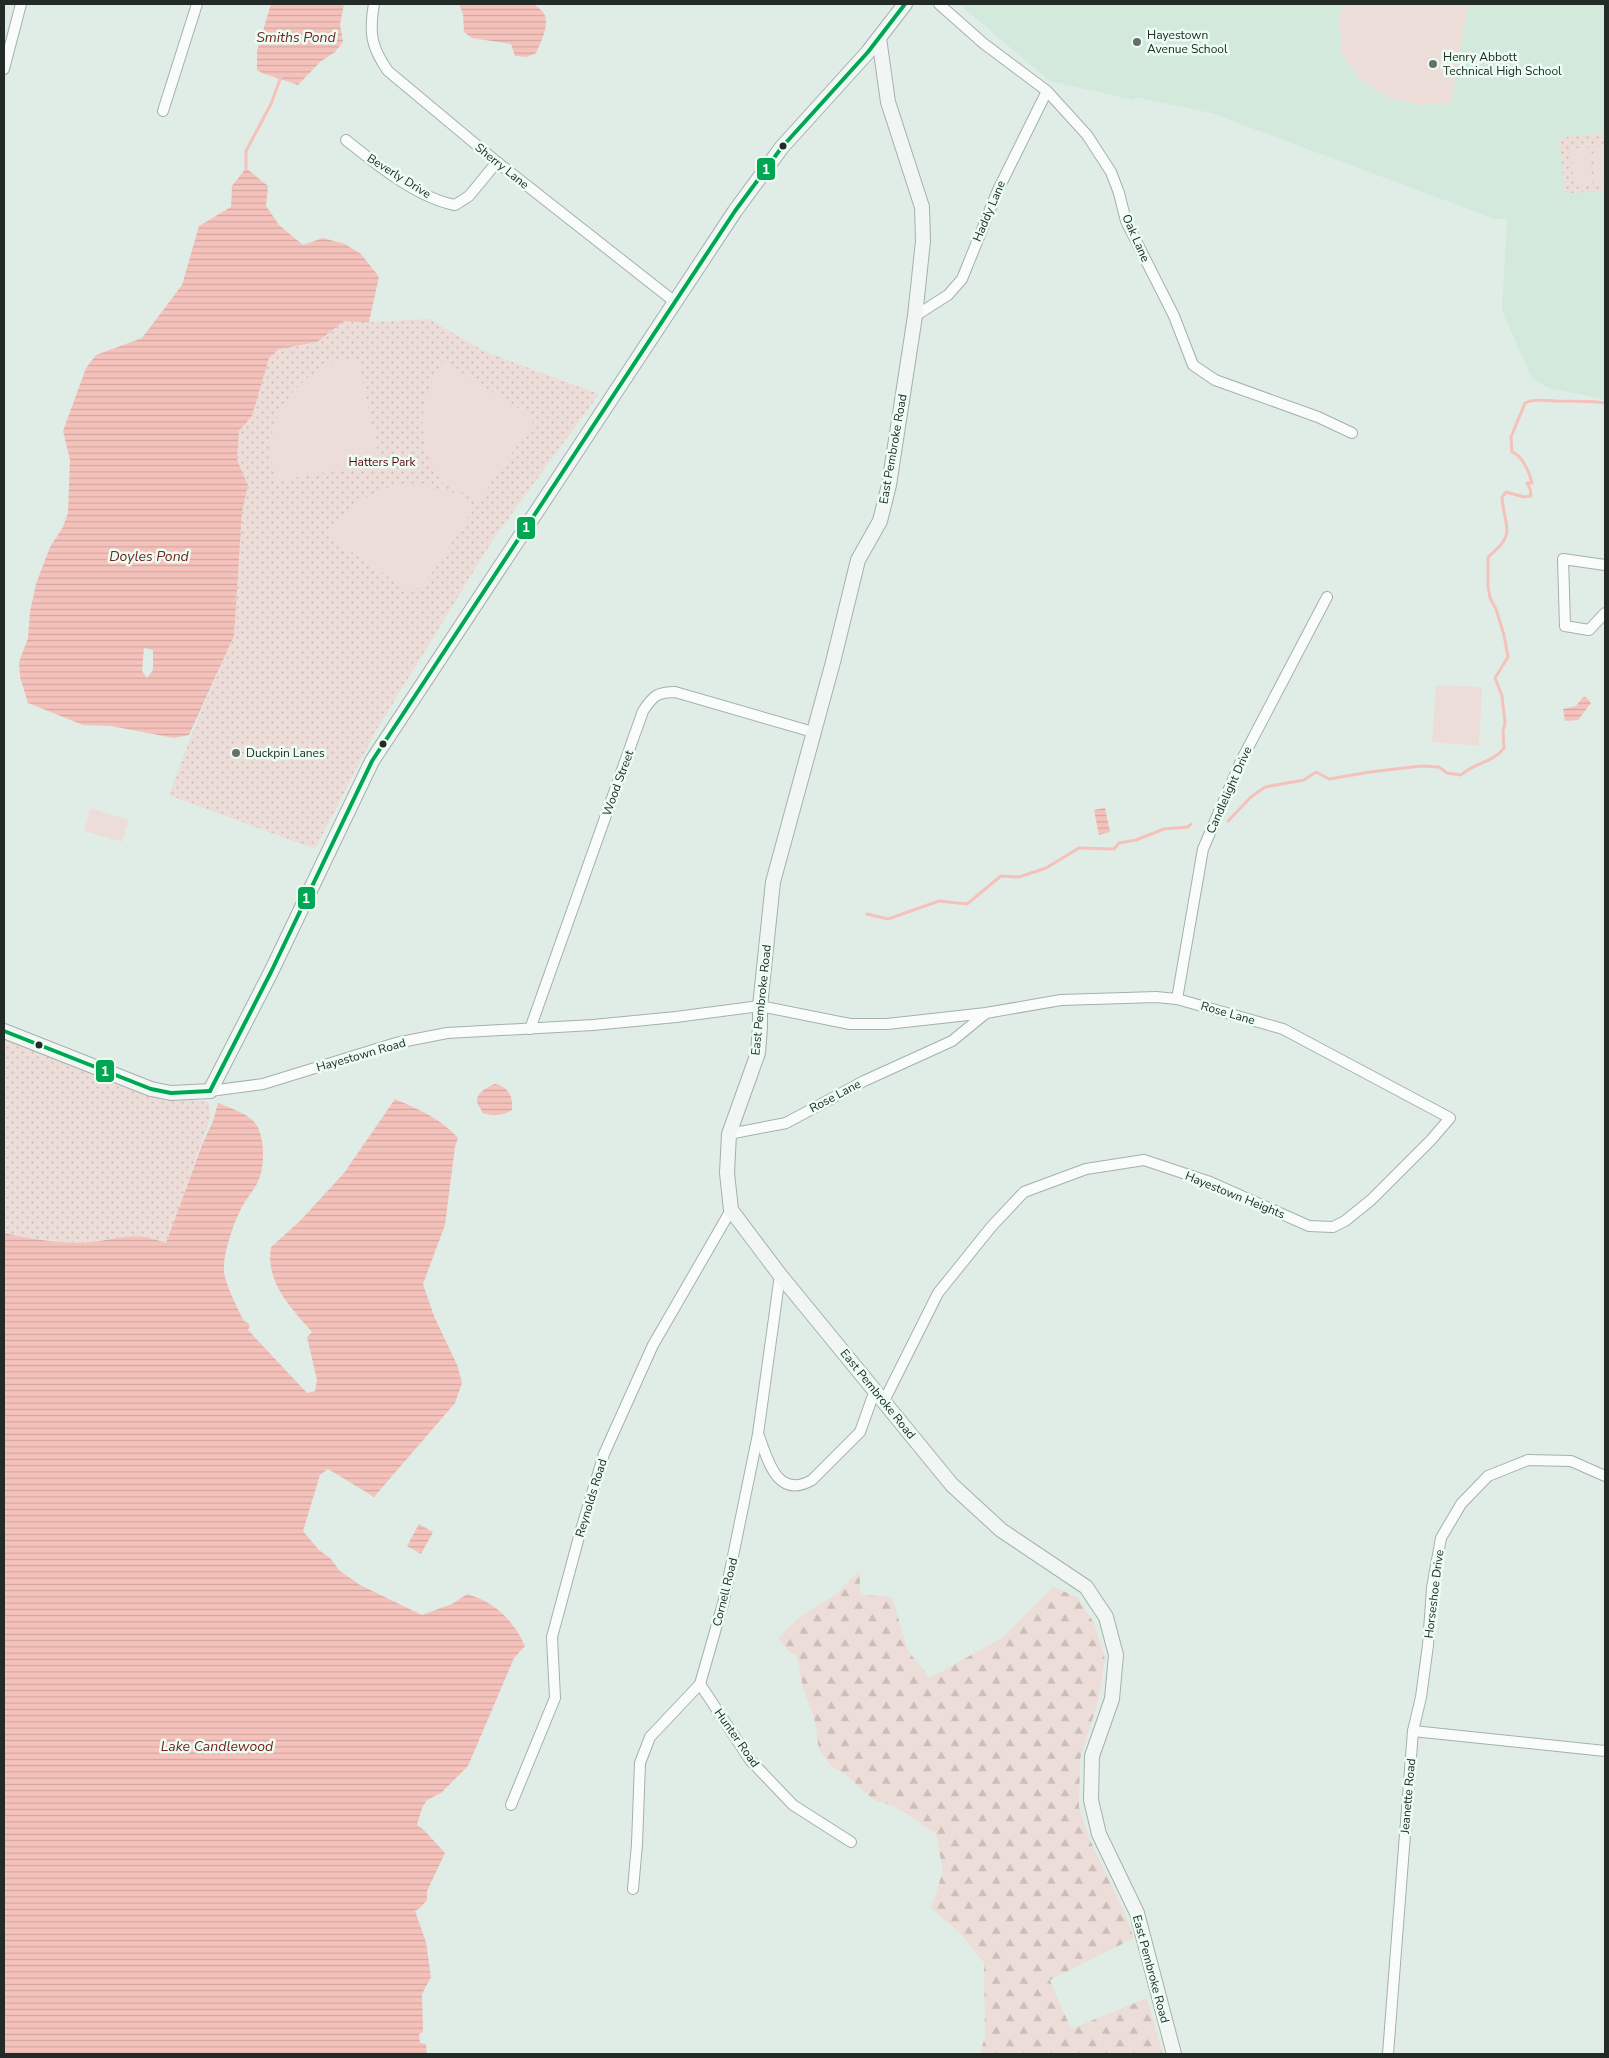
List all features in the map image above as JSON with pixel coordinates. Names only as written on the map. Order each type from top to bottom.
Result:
[{"type":"street","points":[[4,69],[20,4]]},
{"type":"street","points":[[163,112],[197,4]]},
{"type":"street","name":"Sherry Lane","points":[[374,4],[372,42],[377,55],[388,71],[497,162],[675,302]]},
{"type":"street","points":[[210,1090],[271,972],[372,761],[615,396],[675,302],[769,164],[879,38],[905,4]]},
{"type":"street","name":"Oak Lane","points":[[939,4],[984,43],[1047,91],[1087,135],[1111,172],[1119,193],[1126,221],[1174,316],[1193,365],[1215,380],[1318,418],[1352,433]]},
{"type":"street","name":"East Pembroke Road","points":[[879,38],[888,102],[922,207],[923,241],[915,316],[887,494],[880,521],[858,560],[833,662],[773,882],[760,1006],[758,1053],[730,1134],[727,1173],[731,1210],[780,1275],[952,1485],[1002,1530],[1086,1587],[1106,1617],[1116,1655],[1112,1699],[1092,1756],[1091,1800],[1099,1834],[1137,1913],[1174,2054]]},
{"type":"street","name":"Haddy Lane","points":[[915,316],[948,295],[962,279],[998,190],[1047,91]]},
{"type":"street","name":"Beverly Drive","points":[[346,140],[370,160],[422,193],[444,203],[455,205],[469,196],[497,162]]},
{"type":"street","points":[[1605,565],[1563,558],[1565,626],[1589,630],[1605,613]]},
{"type":"street","name":"Candlelight Drive","points":[[1177,999],[1203,849],[1240,762],[1327,597]]},
{"type":"street","name":"Wood Street","points":[[530,1029],[644,711],[651,698],[662,692],[675,692],[813,732]]},
{"type":"street","name":"Rose Lane","points":[[760,1006],[850,1024],[887,1024],[986,1014],[1061,1000],[1156,997],[1177,999],[1283,1029],[1450,1118]]},
{"type":"street","name":"Hayestown Road","points":[[4,1031],[151,1089],[171,1093],[263,1084],[396,1043],[447,1033],[530,1029],[682,1017],[760,1006]]},
{"type":"street","name":"Rose Lane","points":[[730,1134],[786,1123],[864,1080],[952,1041],[986,1014]]},
{"type":"street","name":"Hayestown Heights","points":[[758,1434],[770,1467],[779,1480],[791,1484],[804,1485],[812,1480],[860,1432],[938,1293],[992,1226],[1024,1192],[1086,1169],[1144,1160],[1210,1182],[1309,1226],[1333,1227],[1345,1222],[1371,1200],[1431,1140],[1450,1118]]},
{"type":"street","name":"Reynolds Road","points":[[511,1804],[555,1698],[552,1637],[604,1454],[653,1345],[731,1210]]},
{"type":"street","name":"Cornell Road","points":[[633,1889],[640,1763],[650,1738],[700,1684],[724,1600],[758,1434],[780,1275]]},
{"type":"street","name":"Horseshoe Drive","points":[[1413,1731],[1421,1697],[1428,1645],[1432,1588],[1442,1538],[1461,1504],[1488,1476],[1528,1460],[1571,1461],[1605,1476]]},
{"type":"street","name":"Hunter Road","points":[[700,1684],[750,1760],[780,1792],[793,1805],[851,1842]]},
{"type":"street","points":[[1413,1731],[1605,1751]]},
{"type":"street","name":"Jeanette Road","points":[[1388,2054],[1413,1731]]},
{"type":"shaded area","name":"Henry Abbott Technical High School","points":[[959,4],[1605,4],[1605,400],[1546,387],[1532,378],[1502,311],[1507,219],[1495,219],[1211,113],[1136,97],[1133,100],[1050,81]]},
{"type":"green space","points":[[1343,4],[1468,4],[1451,103],[1422,105],[1391,99],[1361,80],[1342,55],[1339,17]]},
{"type":"green space","points":[[1605,133],[1605,190],[1565,194],[1559,138]]},
{"type":"green space","points":[[1605,146],[1605,183],[1596,184],[1593,147]]},
{"type":"green space","points":[[1588,147],[1593,185],[1575,187],[1570,149]]},
{"type":"green space","name":"Hatters Park","points":[[429,319],[486,352],[599,394],[494,538],[377,729],[315,849],[169,795],[195,726],[234,636],[242,512],[248,485],[237,460],[239,430],[252,416],[269,357],[279,349],[317,342],[344,321],[369,322]]},
{"type":"green space","points":[[338,359],[358,359],[379,458],[375,463],[276,481],[270,451],[276,420],[282,407],[290,395],[311,375]]},
{"type":"green space","points":[[443,361],[531,416],[533,423],[479,500],[442,483],[426,453],[422,420],[428,390]]},
{"type":"green space","points":[[410,483],[451,492],[475,507],[423,586],[409,591],[327,535],[353,507],[381,489]]},
{"type":"green space","points":[[1436,685],[1482,687],[1479,746],[1432,742]]},
{"type":"green space","points":[[90,808],[129,820],[122,842],[84,831]]},
{"type":"green space","points":[[4,1039],[124,1085],[175,1100],[208,1101],[211,1116],[166,1243],[145,1237],[129,1237],[71,1243],[4,1233]]},
{"type":"green space","points":[[859,1571],[861,1595],[892,1597],[908,1651],[930,1678],[1003,1637],[1053,1587],[1077,1597],[1094,1623],[1105,1659],[1099,1698],[1080,1759],[1079,1807],[1089,1838],[1125,1914],[1134,1938],[1050,1980],[1071,2029],[1147,1998],[1163,2054],[980,2054],[985,2036],[984,1963],[960,1933],[931,1908],[943,1871],[936,1834],[893,1805],[875,1801],[846,1775],[830,1765],[819,1750],[815,1721],[803,1688],[797,1656],[790,1653],[778,1638],[800,1617],[836,1594]]},
{"type":"water","name":"Smiths Pond","points":[[271,4],[344,4],[340,24],[343,42],[335,52],[320,62],[298,85],[257,70],[257,51]]},
{"type":"water","points":[[459,4],[534,4],[543,13],[546,20],[544,35],[536,53],[527,57],[515,56],[511,44],[472,38],[464,32],[463,14]]},
{"type":"water","name":"Doyles Pond","points":[[246,168],[268,186],[266,206],[279,225],[303,245],[323,238],[345,244],[361,254],[379,277],[369,322],[344,321],[317,342],[279,349],[269,358],[252,416],[239,431],[237,460],[248,485],[242,512],[234,636],[189,735],[174,738],[111,726],[83,725],[28,703],[20,677],[19,662],[28,638],[30,612],[36,584],[50,547],[63,527],[68,513],[70,460],[63,431],[86,368],[96,355],[142,338],[182,285],[199,226],[231,207],[232,186]],"holes":[[[144,648],[153,650],[153,670],[147,678],[142,671]]]},
{"type":"water","points":[[1583,697],[1586,697],[1591,703],[1578,720],[1565,721],[1563,709],[1576,706]]},
{"type":"water","points":[[1105,808],[1110,832],[1099,835],[1094,810]]},
{"type":"water","points":[[495,1084],[504,1087],[511,1096],[512,1110],[497,1115],[482,1113],[477,1098],[485,1089]]},
{"type":"water","name":"Lake Candlewood","points":[[395,1099],[437,1120],[458,1138],[455,1147],[445,1225],[423,1284],[434,1316],[458,1367],[462,1383],[455,1403],[374,1497],[328,1469],[320,1475],[303,1531],[340,1571],[360,1585],[422,1615],[452,1604],[467,1594],[477,1597],[494,1607],[509,1620],[525,1646],[514,1658],[468,1766],[441,1793],[427,1800],[422,1808],[417,1825],[445,1853],[427,1891],[427,1900],[415,1911],[426,1942],[431,1977],[422,1994],[423,2032],[419,2034],[420,2043],[426,2044],[427,2054],[4,2054],[4,1233],[60,1242],[82,1243],[137,1236],[166,1243],[202,1145],[213,1121],[218,1103],[243,1114],[255,1123],[261,1135],[263,1150],[262,1166],[258,1182],[243,1205],[233,1228],[225,1255],[225,1276],[244,1321],[250,1326],[248,1330],[307,1393],[315,1391],[317,1380],[307,1337],[312,1332],[281,1294],[272,1272],[270,1260],[271,1247],[300,1221],[344,1173]]},
{"type":"water","points":[[419,1524],[433,1532],[421,1554],[407,1546]]},
{"type":"waterway","points":[[246,168],[246,151],[271,104],[281,77]]},
{"type":"waterway","points":[[1228,821],[1251,797],[1265,787],[1304,780],[1316,772],[1329,779],[1421,766],[1439,767],[1447,773],[1461,775],[1500,753],[1504,748],[1503,731],[1505,723],[1502,696],[1495,678],[1508,657],[1504,635],[1496,609],[1490,598],[1488,557],[1497,549],[1506,536],[1507,530],[1502,497],[1506,492],[1524,497],[1531,496],[1527,483],[1532,483],[1522,460],[1512,452],[1511,437],[1525,403],[1529,401],[1605,403]]},
{"type":"waterway","points":[[867,914],[888,919],[939,901],[967,904],[1001,876],[1019,877],[1046,868],[1079,848],[1114,849],[1119,843],[1136,840],[1164,829],[1188,827],[1191,824]]},
{"type":"transit line","name":"1","points":[[210,1091],[271,972],[372,761],[735,211],[782,147],[868,52],[905,4]]},
{"type":"transit line","name":"1","points":[[4,1031],[151,1089],[171,1093],[210,1091]]},
{"type":"place","name":"Hayestown Avenue School","points":[[1137,42]]},
{"type":"place","name":"Henry Abbott Technical High School","points":[[1433,64]]},
{"type":"place","name":"Duckpin Lanes","points":[[236,753]]}]
